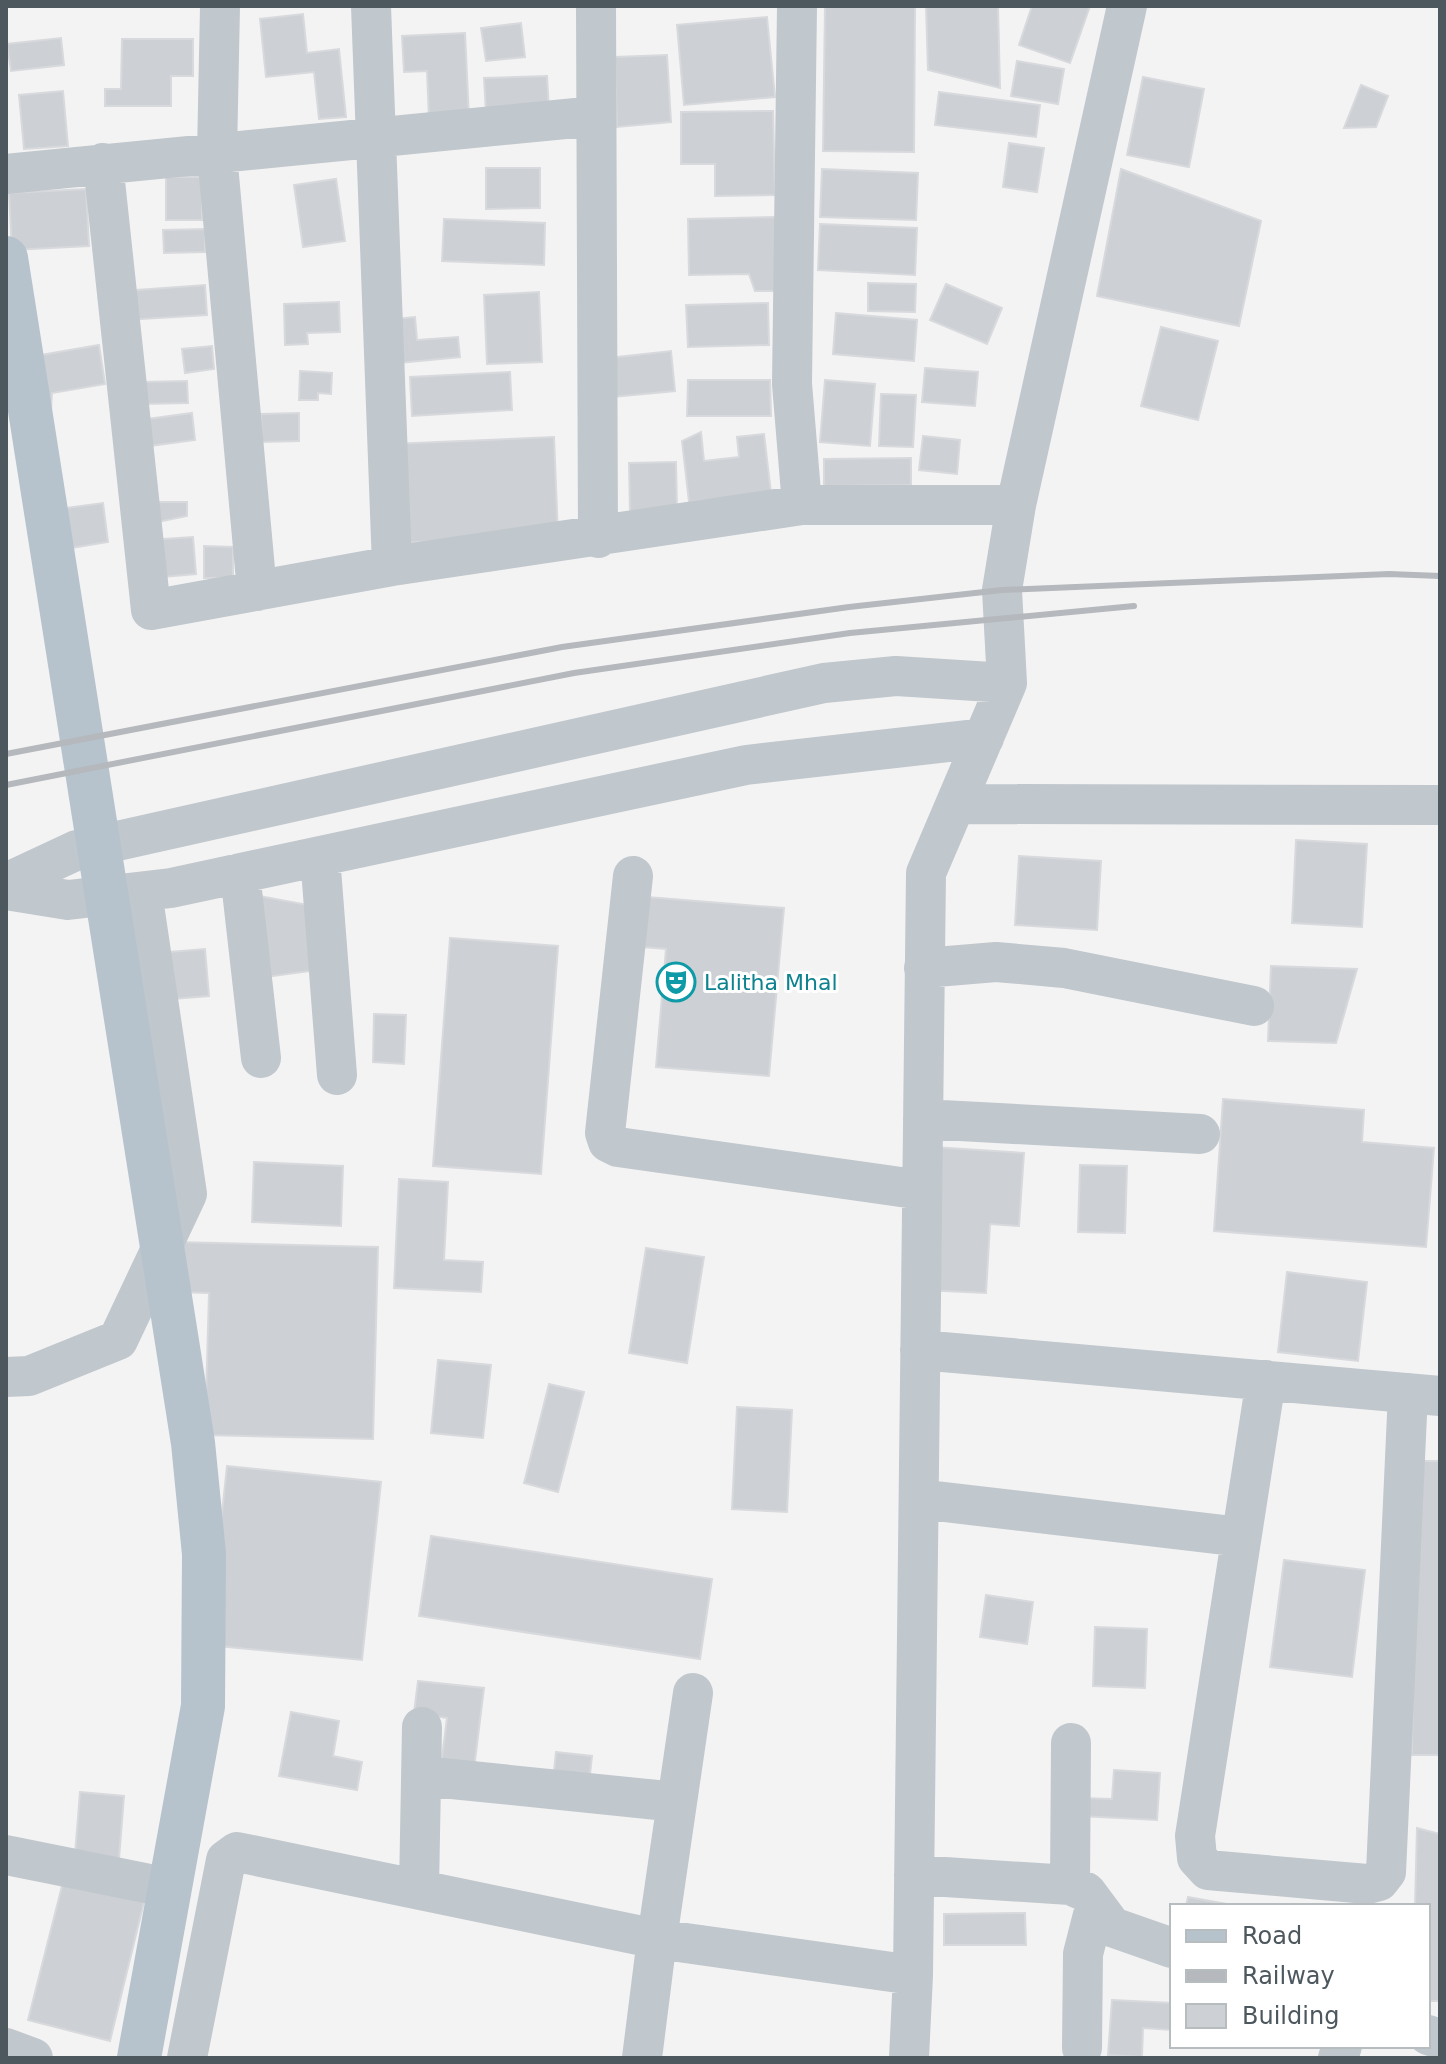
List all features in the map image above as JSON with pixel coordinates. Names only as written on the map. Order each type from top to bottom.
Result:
[{"type":"main road","points":[[6,258],[193,1443],[204,1554],[203,1706],[139,2058]]},
{"type":"street","points":[[220,6],[217,154],[257,591]]},
{"type":"street","points":[[371,6],[392,566]]},
{"type":"street","points":[[596,6],[598,538]]},
{"type":"street","points":[[797,6],[792,384],[802,505]]},
{"type":"street","points":[[909,2058],[913,1975],[926,873],[1007,683],[1002,590],[1016,505],[1127,6]]},
{"type":"street","points":[[6,174],[596,116]]},
{"type":"street","points":[[103,163],[151,610],[392,566],[598,538],[802,505],[1016,505]]},
{"type":"street","points":[[6,883],[77,850],[824,683],[896,676],[1007,683]]},
{"type":"street","points":[[6,890],[68,900],[142,892],[746,765],[984,738]]},
{"type":"street","points":[[956,804],[1440,805]]},
{"type":"street","points":[[320,856],[337,1075]]},
{"type":"street","points":[[240,873],[261,1058]]},
{"type":"street","points":[[633,876],[605,1133],[608,1142],[618,1147],[922,1190]]},
{"type":"street","points":[[18,1377],[118,1340],[187,1194],[142,892]]},
{"type":"street","points":[[924,968],[996,962],[1064,968],[1254,1006]]},
{"type":"street","points":[[923,1119],[1200,1134]]},
{"type":"street","points":[[920,1350],[1266,1380],[1424,1394],[1386,1872],[1379,1881],[1367,1884],[1208,1870],[1197,1858],[1195,1836],[1266,1380]]},
{"type":"street","points":[[919,1499],[1241,1537]]},
{"type":"street","points":[[642,2058],[693,1693]]},
{"type":"street","points":[[419,1889],[422,1727]]},
{"type":"street","points":[[1071,1743],[1082,1896],[1082,2048]]},
{"type":"street","points":[[422,1776],[677,1802]]},
{"type":"street","points":[[187,2058],[229,1855],[237,1852],[657,1939],[913,1975]]},
{"type":"street","points":[[6,1855],[170,1888]]},
{"type":"street","points":[[914,1875],[1082,1896],[1112,1927],[1170,1947]]},
{"type":"street","points":[[6,2048],[33,2058]]},
{"type":"building","points":[[825,6],[915,6],[914,152],[823,151]]},
{"type":"building","points":[[926,6],[998,6],[1000,88],[928,70]]},
{"type":"building","points":[[1032,6],[1090,6],[1070,63],[1019,45]]},
{"type":"building","points":[[303,14],[307,53],[339,49],[346,117],[319,119],[314,72],[266,77],[260,19]]},
{"type":"building","points":[[767,17],[775,97],[684,105],[677,25]]},
{"type":"building","points":[[521,23],[525,57],[486,61],[481,28]]},
{"type":"building","points":[[465,33],[469,118],[429,119],[427,71],[404,72],[402,36]]},
{"type":"building","points":[[61,38],[64,65],[11,71],[7,44]]},
{"type":"building","points":[[122,39],[193,39],[193,76],[171,76],[171,106],[105,106],[105,89],[121,89]]},
{"type":"building","points":[[667,55],[671,122],[617,127],[615,57]]},
{"type":"building","points":[[1017,61],[1064,69],[1058,104],[1011,96]]},
{"type":"building","points":[[547,76],[549,110],[486,113],[484,78]]},
{"type":"building","points":[[1143,77],[1204,89],[1189,167],[1127,155]]},
{"type":"building","points":[[1361,85],[1388,96],[1376,127],[1344,128]]},
{"type":"building","points":[[63,91],[68,146],[24,149],[19,95]]},
{"type":"building","points":[[939,92],[1040,105],[1036,137],[935,125]]},
{"type":"building","points":[[773,111],[775,195],[715,196],[715,164],[681,164],[681,112]]},
{"type":"building","points":[[1009,143],[1044,148],[1037,192],[1003,187]]},
{"type":"building","points":[[486,168],[540,168],[540,208],[486,209]]},
{"type":"building","points":[[822,169],[918,173],[916,220],[820,217]]},
{"type":"building","points":[[1121,169],[1261,221],[1239,326],[1097,296]]},
{"type":"building","points":[[166,177],[202,177],[202,220],[166,220]]},
{"type":"building","points":[[336,179],[345,241],[303,247],[294,185]]},
{"type":"building","points":[[86,189],[89,246],[12,250],[9,193]]},
{"type":"building","points":[[778,217],[780,291],[755,291],[749,274],[689,275],[688,219]]},
{"type":"building","points":[[444,219],[545,223],[544,265],[442,261]]},
{"type":"building","points":[[820,224],[917,228],[915,275],[818,270]]},
{"type":"building","points":[[205,229],[205,252],[164,253],[163,230]]},
{"type":"building","points":[[868,283],[916,284],[915,312],[868,311]]},
{"type":"building","points":[[946,284],[1002,308],[987,344],[930,320]]},
{"type":"building","points":[[205,285],[207,315],[125,320],[123,291]]},
{"type":"building","points":[[539,292],[542,362],[487,364],[484,295]]},
{"type":"building","points":[[339,302],[340,332],[307,333],[308,344],[285,345],[284,304]]},
{"type":"building","points":[[768,303],[769,345],[688,347],[686,305]]},
{"type":"building","points":[[836,313],[917,320],[914,361],[833,354]]},
{"type":"building","points":[[415,317],[417,340],[458,337],[460,357],[389,364],[385,320]]},
{"type":"building","points":[[1161,327],[1218,341],[1198,420],[1141,406]]},
{"type":"building","points":[[99,345],[105,384],[52,393],[50,428],[12,360]]},
{"type":"building","points":[[212,346],[214,369],[185,373],[182,349]]},
{"type":"building","points":[[671,351],[675,391],[613,397],[609,358]]},
{"type":"building","points":[[925,368],[978,372],[975,406],[922,402]]},
{"type":"building","points":[[300,371],[332,373],[331,394],[318,393],[318,400],[299,400]]},
{"type":"building","points":[[510,372],[512,410],[412,416],[410,377]]},
{"type":"building","points":[[688,380],[770,380],[771,416],[687,416]]},
{"type":"building","points":[[825,380],[875,384],[870,446],[820,442]]},
{"type":"building","points":[[187,381],[188,403],[142,404],[142,382]]},
{"type":"building","points":[[881,394],[916,395],[913,447],[879,446]]},
{"type":"building","points":[[192,413],[195,440],[142,447],[139,420]]},
{"type":"building","points":[[299,413],[299,441],[262,442],[261,414]]},
{"type":"building","points":[[701,432],[704,461],[739,457],[737,437],[764,434],[771,493],[689,502],[682,441]]},
{"type":"building","points":[[923,436],[960,440],[957,474],[919,470]]},
{"type":"building","points":[[554,437],[558,536],[396,543],[392,444]]},
{"type":"building","points":[[911,458],[911,485],[824,486],[824,459]]},
{"type":"building","points":[[676,462],[677,510],[630,511],[629,463]]},
{"type":"building","points":[[153,502],[187,502],[187,516],[148,524]]},
{"type":"building","points":[[103,503],[108,542],[71,548],[65,508]]},
{"type":"building","points":[[193,537],[196,574],[151,578],[148,540]]},
{"type":"building","points":[[204,546],[233,547],[233,578],[204,578]]},
{"type":"building","points":[[1296,840],[1367,844],[1362,927],[1292,923]]},
{"type":"building","points":[[1019,856],[1101,861],[1097,930],[1015,925]]},
{"type":"building","points":[[254,895],[308,905],[318,970],[266,977]]},
{"type":"building","points":[[647,897],[784,908],[769,1076],[656,1067],[666,949],[643,947]]},
{"type":"building","points":[[450,938],[558,946],[541,1174],[433,1166]]},
{"type":"building","points":[[205,949],[209,996],[161,1000],[157,953]]},
{"type":"building","points":[[1271,966],[1357,969],[1336,1043],[1268,1041]]},
{"type":"building","points":[[374,1014],[406,1015],[404,1064],[373,1062]]},
{"type":"building","points":[[1223,1099],[1364,1110],[1362,1142],[1434,1148],[1426,1247],[1214,1231]]},
{"type":"building","points":[[933,1147],[1024,1153],[1019,1226],[990,1224],[986,1293],[923,1290]]},
{"type":"building","points":[[254,1162],[343,1166],[341,1226],[252,1222]]},
{"type":"building","points":[[1080,1165],[1127,1166],[1125,1233],[1078,1232]]},
{"type":"building","points":[[399,1179],[448,1182],[444,1260],[483,1262],[481,1292],[394,1288]]},
{"type":"building","points":[[177,1242],[378,1247],[373,1439],[205,1435],[209,1293],[176,1292]]},
{"type":"building","points":[[646,1248],[704,1257],[687,1363],[629,1353]]},
{"type":"building","points":[[1287,1272],[1367,1282],[1358,1361],[1278,1352]]},
{"type":"building","points":[[438,1360],[491,1365],[483,1438],[431,1433]]},
{"type":"building","points":[[549,1384],[584,1392],[558,1492],[524,1483]]},
{"type":"building","points":[[737,1407],[792,1410],[787,1512],[732,1509]]},
{"type":"building","points":[[1415,1461],[1440,1461],[1440,1755],[1412,1755]]},
{"type":"building","points":[[227,1466],[381,1482],[362,1660],[208,1645]]},
{"type":"building","points":[[431,1536],[712,1579],[700,1659],[419,1616]]},
{"type":"building","points":[[1284,1560],[1365,1570],[1352,1677],[1270,1667]]},
{"type":"building","points":[[986,1595],[1033,1602],[1027,1644],[980,1637]]},
{"type":"building","points":[[1095,1627],[1147,1629],[1145,1688],[1093,1686]]},
{"type":"building","points":[[418,1681],[484,1688],[474,1769],[441,1765],[447,1718],[414,1713]]},
{"type":"building","points":[[291,1712],[339,1721],[333,1756],[362,1762],[357,1790],[279,1776]]},
{"type":"building","points":[[556,1752],[592,1756],[589,1784],[553,1780]]},
{"type":"building","points":[[1114,1770],[1160,1773],[1157,1820],[1081,1816],[1082,1798],[1112,1799]]},
{"type":"building","points":[[80,1792],[124,1796],[119,1859],[75,1855]]},
{"type":"building","points":[[1417,1828],[1440,1834],[1440,2001],[1430,2001],[1430,1904],[1415,1904]]},
{"type":"building","points":[[63,1882],[144,1902],[110,2041],[28,2020]]},
{"type":"building","points":[[1188,1897],[1227,1904],[1186,1904]]},
{"type":"building","points":[[1025,1913],[1026,1945],[944,1945],[944,1914]]},
{"type":"building","points":[[1112,2000],[1170,2003],[1170,2030],[1143,2028],[1142,2057],[1108,2055]]},
{"type":"railway","points":[[6,754],[562,647],[849,607],[1002,590],[1389,574],[1440,576]]},
{"type":"railway","points":[[6,785],[574,673],[850,633],[1134,606]]},
{"type":"place","name":"Lalitha Mhal","points":[[676,982]]}]
